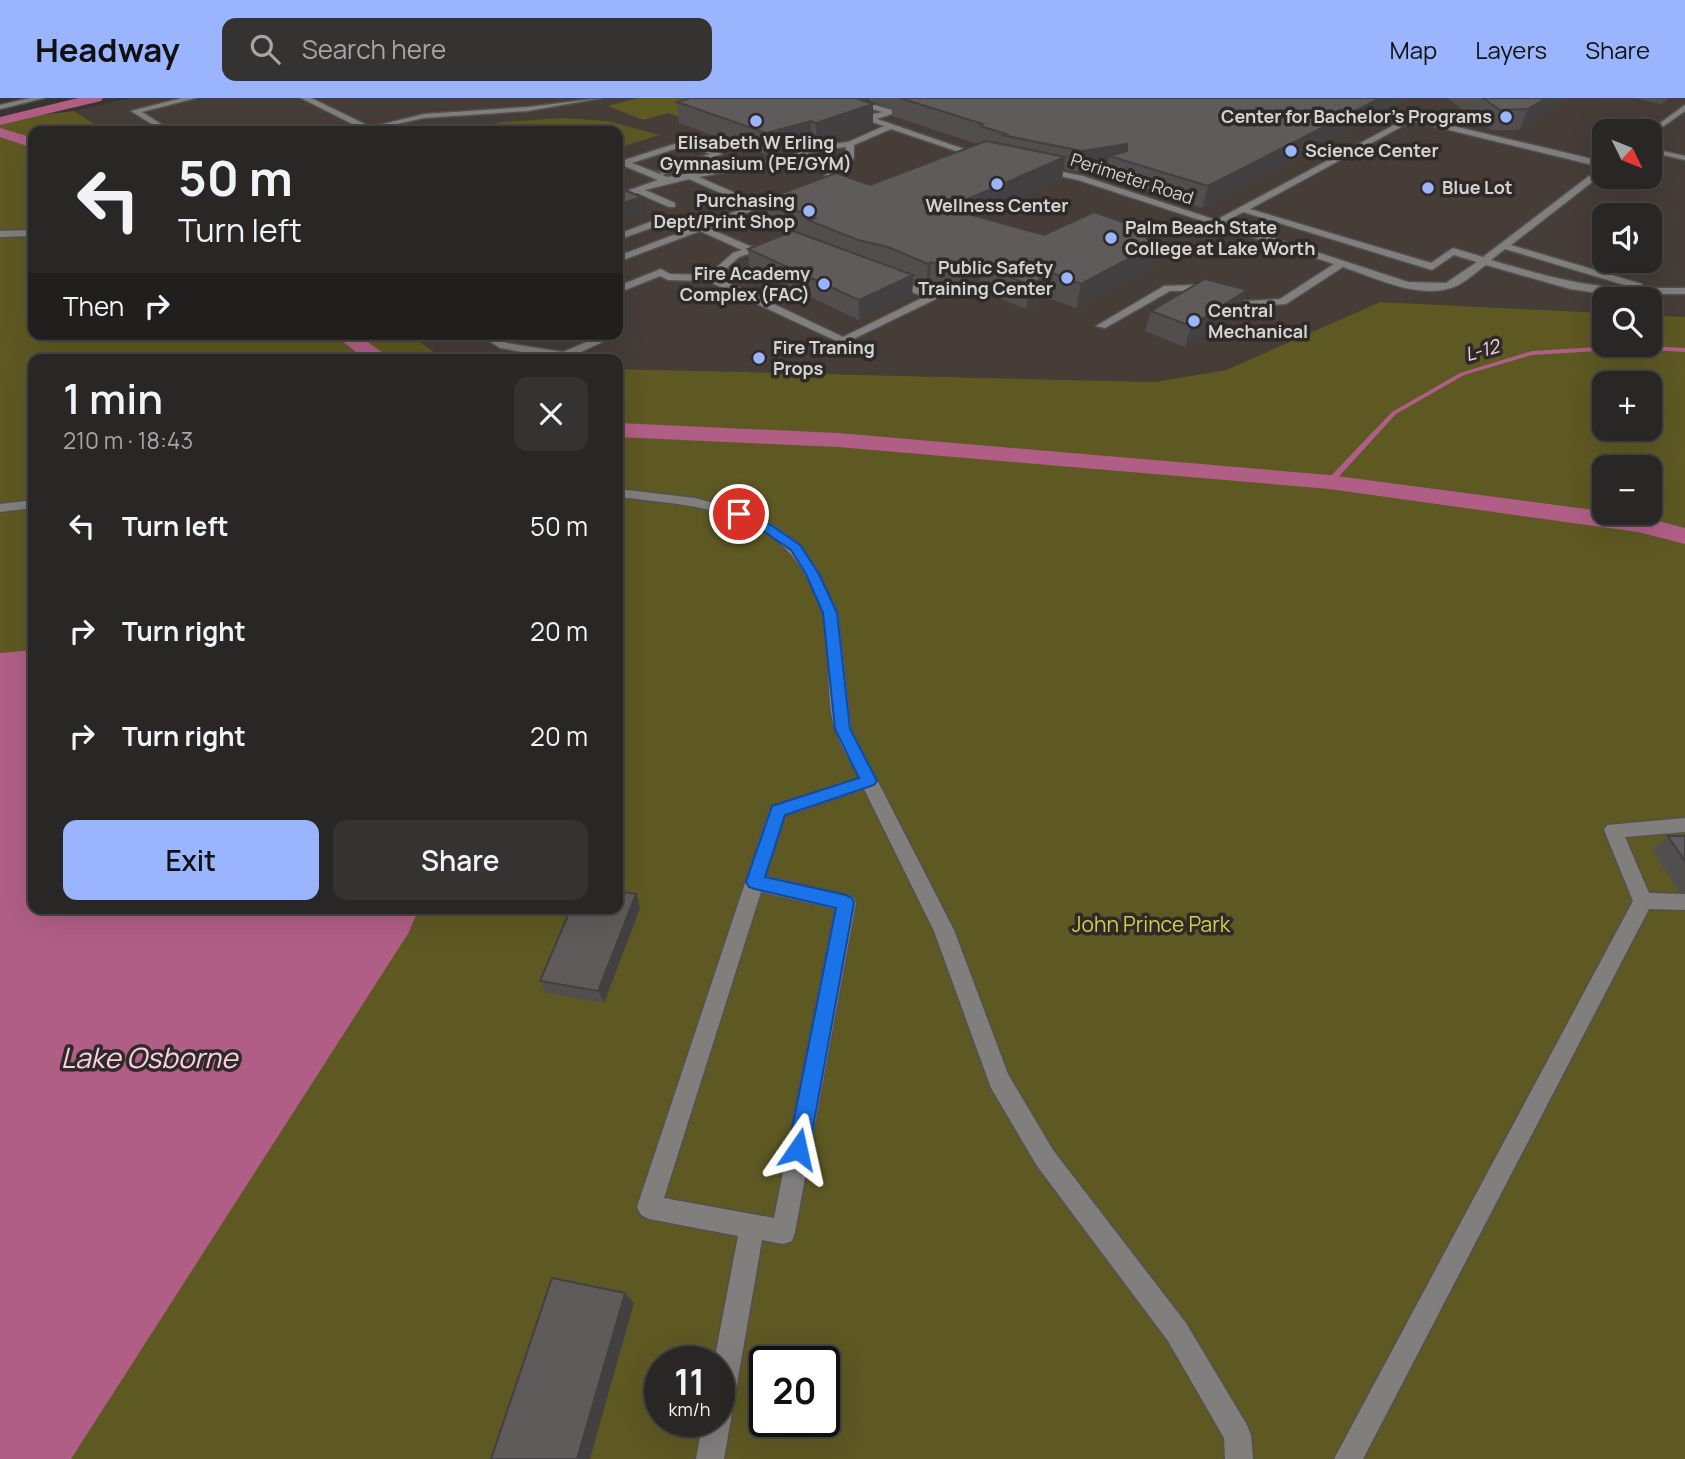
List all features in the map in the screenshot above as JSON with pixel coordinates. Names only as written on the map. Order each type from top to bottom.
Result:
[{"type":"street","points":[[0,100],[7,98]]},
{"type":"street","points":[[0,107],[40,98]]},
{"type":"street","points":[[160,126],[135,111],[192,98]]},
{"type":"street","points":[[305,98],[361,126]]},
{"type":"street","points":[[389,126],[425,116],[503,112],[597,98]]},
{"type":"street","points":[[808,98],[992,160]]},
{"type":"street","points":[[846,98],[888,112],[869,119]]},
{"type":"street","points":[[1662,125],[1685,107]]},
{"type":"street","points":[[1217,223],[1411,118],[1592,164]]},
{"type":"street","points":[[623,195],[666,180],[777,161],[824,147],[850,144],[890,126]]},
{"type":"street","points":[[623,163],[687,142],[718,154],[654,175]]},
{"type":"street","points":[[803,189],[829,177],[850,156],[850,144]]},
{"type":"street","points":[[1662,146],[1685,151]]},
{"type":"street","points":[[1662,153],[1685,158]]},
{"type":"street","points":[[623,165],[666,180]]},
{"type":"street","name":"Perimeter Road","points":[[1032,168],[1080,178],[1407,285],[1436,289],[1452,286],[1592,177]]},
{"type":"street","points":[[1080,178],[1105,172]]},
{"type":"street","points":[[691,176],[758,206]]},
{"type":"street","points":[[637,190],[672,205]]},
{"type":"street","points":[[623,257],[792,193]]},
{"type":"street","points":[[1242,209],[1432,267],[1453,251],[1570,286],[1592,289]]},
{"type":"street","points":[[623,235],[661,221],[715,222]]},
{"type":"street","points":[[700,228],[751,250]]},
{"type":"street","points":[[0,234],[28,233]]},
{"type":"street","points":[[710,278],[736,254],[787,241]]},
{"type":"street","points":[[1504,246],[1642,287]]},
{"type":"street","points":[[1101,326],[1168,288],[1193,288],[1246,304],[1282,302],[1341,264]]},
{"type":"street","points":[[623,288],[661,272],[668,277],[710,278],[842,341],[932,297],[882,275]]},
{"type":"street","points":[[1662,291],[1685,291]]},
{"type":"street","points":[[494,340],[505,346],[552,354]]},
{"type":"street","points":[[569,354],[602,340]]},
{"type":"street","points":[[623,494],[695,502],[739,514],[767,527],[795,547],[813,574],[830,613],[843,729],[944,930],[999,1080],[1045,1158],[1177,1332],[1237,1436],[1239,1459]]},
{"type":"street","points":[[0,508],[28,505]]},
{"type":"street","points":[[755,882],[846,903],[783,1231],[649,1207],[778,811],[869,781]]},
{"type":"street","points":[[1643,901],[1613,830],[1685,825]]},
{"type":"street","points":[[1643,901],[1685,902]]},
{"type":"street","points":[[1348,1459],[1643,901]]},
{"type":"street","points":[[730,1346],[752,1226]]},
{"type":"street","points":[[710,1459],[714,1437]]},
{"type":"shaded area","name":"Palm Beach State College at Lake Worth","points":[[131,98],[1685,98],[1685,317],[1662,316],[1662,287],[1592,287],[1592,312],[1380,302],[1226,370],[1155,382],[623,369],[623,354],[437,354],[417,340],[623,340],[623,126],[97,126],[74,111]]},
{"type":"green space","points":[[638,98],[713,98],[681,118],[668,113],[643,120],[608,106]]},
{"type":"green space","name":"John Prince Park","points":[[74,111],[97,126],[28,126],[28,340],[417,340],[437,354],[28,354],[28,914],[623,914],[623,369],[1155,382],[1226,370],[1380,302],[1592,312],[1592,357],[1662,357],[1662,316],[1685,317],[1685,1459],[0,1459],[0,120]]},
{"type":"green space","points":[[561,118],[608,121],[659,135],[623,146],[623,126],[483,126]]},
{"type":"water","name":"Lake Osborne","points":[[28,650],[28,914],[416,914],[409,932],[71,1459],[0,1459],[0,653]]},
{"type":"building","points":[[690,98],[855,98],[873,104],[816,123],[811,121],[766,133],[677,102]]},
{"type":"building","points":[[900,98],[1380,98],[1208,186],[1109,156],[1127,151],[1127,144],[1082,151],[1002,135],[1006,134]]},
{"type":"building","points":[[1483,98],[1546,98],[1528,109],[1500,110]]},
{"type":"building","points":[[986,141],[1065,157],[947,208],[1044,235],[1094,212],[1154,233],[1147,239],[1160,242],[1081,284],[1053,273],[1030,285],[981,266],[966,273],[931,262],[928,264],[888,247],[858,240],[808,220],[815,218],[767,199],[836,173],[870,185]]},
{"type":"building","points":[[623,189],[641,197],[623,203]]},
{"type":"building","points":[[793,231],[913,275],[859,300],[748,249]]},
{"type":"building","points":[[1205,279],[1247,290],[1191,326],[1151,311]]},
{"type":"building","points":[[1668,836],[1685,836],[1685,861]]},
{"type":"building","points":[[623,892],[636,894],[598,991],[540,981],[568,914],[623,914]]},
{"type":"building","points":[[552,1278],[625,1293],[577,1459],[491,1459]]},
{"type":"waterway","points":[[0,121],[96,98]]},
{"type":"waterway","points":[[0,132],[28,141]]},
{"type":"waterway","points":[[352,340],[373,354]]},
{"type":"waterway","name":"L-12","points":[[1329,482],[1394,413],[1462,374],[1532,353],[1631,347],[1685,350]]},
{"type":"waterway","points":[[623,430],[838,440],[1329,482],[1639,524],[1685,536]]},
{"type":"place","name":"Center for Bachelor’s Programs","points":[[1506,117]]},
{"type":"place","name":"Elisabeth W Erling Gymnasium (PE/GYM)","points":[[756,121]]},
{"type":"place","name":"Science Center","points":[[1291,151]]},
{"type":"place","name":"Wellness Center","points":[[997,184]]},
{"type":"place","name":"Blue Lot","points":[[1428,188]]},
{"type":"place","name":"Purchasing Dept/Print Shop","points":[[809,211]]},
{"type":"place","name":"Palm Beach State College at Lake Worth","points":[[1111,238]]},
{"type":"place","name":"Public Safety Training Center","points":[[1067,278]]},
{"type":"place","name":"Fire Academy Complex (FAC)","points":[[824,284]]},
{"type":"place","name":"Central Mechanical","points":[[1194,321]]},
{"type":"place","name":"Fire Traning Props","points":[[759,358]]},
{"type":"route","points":[[739,514],[767,527],[795,547],[813,574],[830,613],[843,729],[869,781],[778,811],[755,882],[846,903],[798,1149]]}]
